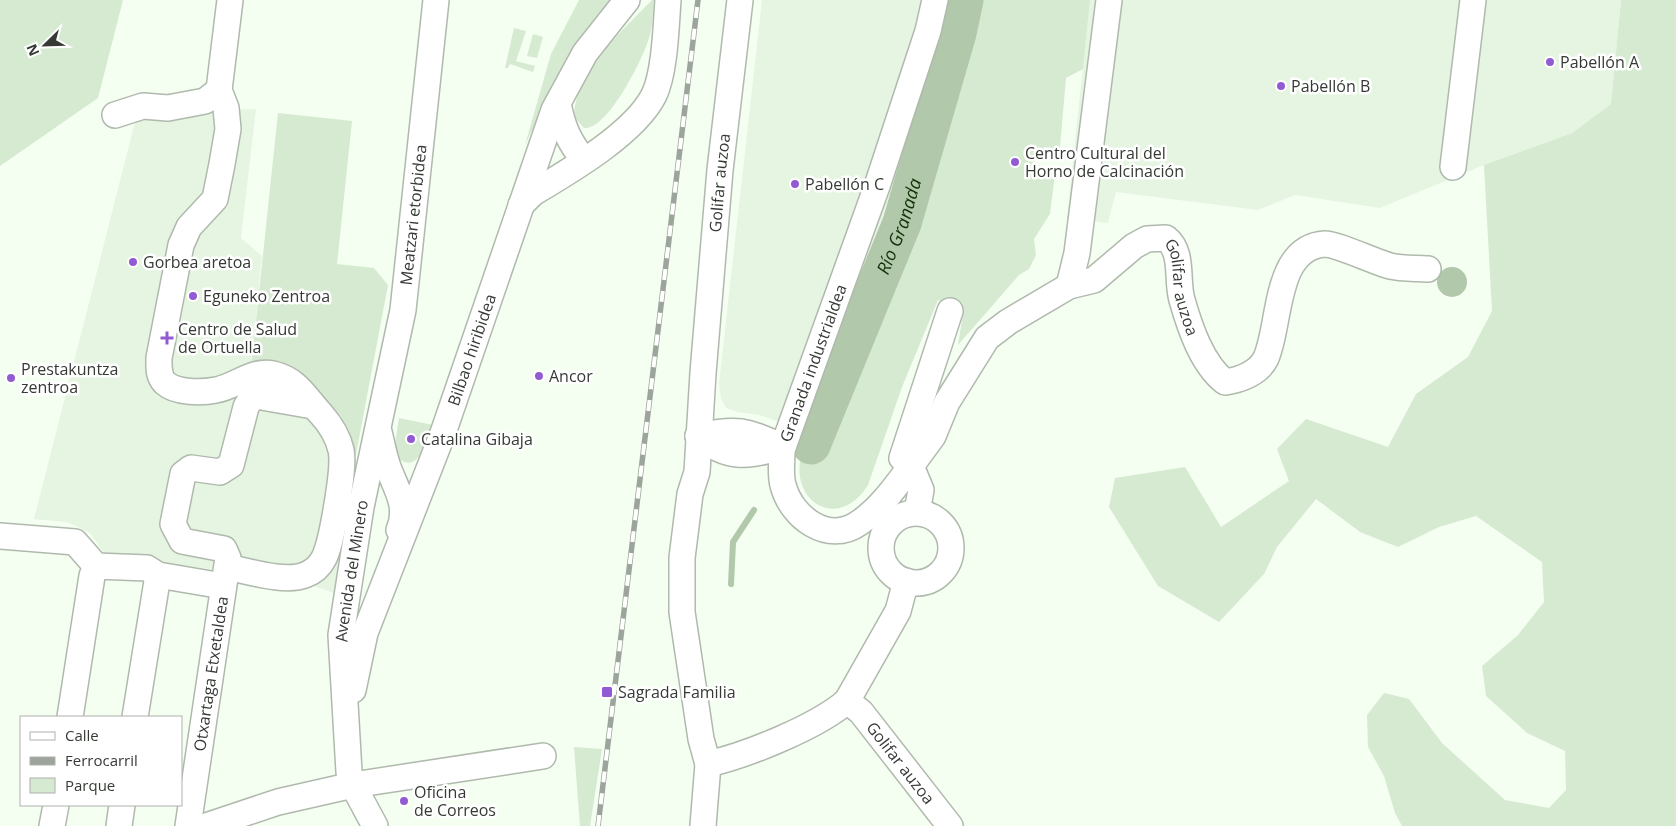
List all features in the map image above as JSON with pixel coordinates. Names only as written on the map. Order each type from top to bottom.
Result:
[{"type":"street","points":[[230,0],[219,90],[226,108],[228,129],[215,199],[189,227],[181,245],[159,358],[159,372],[165,383],[175,388],[196,392],[216,390],[251,376],[272,374],[294,382],[331,427],[342,452],[342,476],[336,507],[361,507],[374,502],[409,511]]},
{"type":"street","name":"Meatzari etorbidea","points":[[378,428],[403,310],[436,0]]},
{"type":"street","points":[[521,205],[533,193],[632,126],[655,94],[665,50],[668,0]]},
{"type":"street","name":"Golifar auzoa","points":[[707,820],[708,764],[701,739],[682,612],[682,558],[690,494],[698,472],[698,436],[720,170],[740,0]]},
{"type":"street","name":"Granada industrialdea","points":[[911,466],[885,500],[858,524],[834,531],[814,526],[797,512],[783,485],[783,448],[791,420],[877,186],[928,31],[935,0]]},
{"type":"street","points":[[1069,286],[1077,252],[1109,0]]},
{"type":"street","points":[[1453,167],[1473,0]]},
{"type":"street","name":"Bilbao hiribidea","points":[[347,715],[365,633],[368,602],[403,519],[409,511],[428,470],[471,355],[531,171],[558,103],[585,53],[625,2]]},
{"type":"street","points":[[115,115],[143,106],[168,108],[205,101],[219,90]]},
{"type":"street","points":[[558,103],[562,125],[572,146],[584,160]]},
{"type":"street","name":"Golifar auzoa","points":[[911,466],[933,436],[947,402],[987,338],[1008,322],[1069,286],[1094,280],[1134,246],[1148,239],[1166,238],[1177,251],[1182,299],[1200,348],[1215,374],[1225,382],[1249,376],[1266,359],[1287,274],[1298,256],[1308,248],[1327,244],[1392,266],[1428,269]]},
{"type":"street","points":[[917,512],[921,490],[911,466],[902,458],[950,310]]},
{"type":"street","name":"Golifar auzoa","points":[[704,365],[711,408],[739,443],[787,494]]},
{"type":"street","points":[[225,577],[228,558],[224,549],[182,541],[173,524],[183,474],[191,468],[220,472],[231,465],[246,407],[250,400],[256,396],[313,406]]},
{"type":"street","points":[[698,472],[739,443],[791,420]]},
{"type":"street","points":[[378,428],[387,464],[409,511]]},
{"type":"street","name":"Avenida del Minero","points":[[347,715],[341,635],[361,507],[378,428]]},
{"type":"street","points":[[698,436],[739,443]]},
{"type":"street","name":"Golifar auzoa","points":[[739,443],[783,448]]},
{"type":"street","points":[[387,464],[401,473],[428,470]]},
{"type":"street","name":"Otxartaga Etxetaldea","points":[[96,566],[147,568],[158,575],[290,578],[305,575],[316,569],[325,558],[336,507]]},
{"type":"street","points":[[917,512],[934,518],[946,530],[950,538],[950,557],[937,576],[918,583],[906,581],[889,570],[884,562],[881,544],[884,532],[891,523],[900,516],[917,512]]},
{"type":"street","points":[[0,536],[75,542],[92,558],[96,566],[92,576],[70,716]]},
{"type":"street","points":[[135,716],[158,575]]},
{"type":"street","name":"Otxartaga Etxetaldea","points":[[188,826],[225,577]]},
{"type":"street","points":[[708,764],[734,758],[825,718],[846,701],[898,612],[906,581]]},
{"type":"street","name":"Golifar auzoa","points":[[846,701],[861,712],[950,826]]},
{"type":"street","points":[[347,715],[346,745],[353,785],[375,826]]},
{"type":"street","points":[[206,826],[278,802],[353,785],[543,756]]},
{"type":"street","points":[[52,826],[56,806]]},
{"type":"street","points":[[120,826],[122,806]]},
{"type":"shaded area","name":"Pabellón C","points":[[762,0],[951,0],[944,32],[885,215],[810,432],[759,415],[737,412],[726,408],[721,399],[719,384]]},
{"type":"shaded area","points":[[1090,0],[1621,0],[1611,104],[1572,133],[1484,165],[1380,208],[1295,195],[1258,210],[1116,192],[1108,223],[1067,218]]},
{"type":"shaded area","name":"Centro de Salud de Ortuella","points":[[256,109],[241,238],[262,256],[251,367],[307,386],[340,414],[349,431],[352,453],[340,595],[290,578],[107,557],[90,533],[67,522],[34,519],[136,118],[207,110]]},
{"type":"shaded area","points":[[1452,267],[1463,271],[1467,282],[1463,293],[1452,297],[1441,293],[1437,282],[1441,271]]},
{"type":"green space","points":[[0,0],[123,0],[98,98],[0,166]]},
{"type":"green space","points":[[579,0],[611,0],[565,62],[525,145],[551,54]]},
{"type":"green space","points":[[654,0],[653,19],[640,61],[623,92],[603,118],[593,126],[584,128],[574,117],[576,101],[582,84],[602,53]]},
{"type":"green space","points":[[951,0],[1090,0],[1083,69],[1066,78],[1059,158],[1034,154],[1033,169],[1055,174],[1050,214],[1034,239],[1036,255],[1029,269],[1019,275],[958,345],[963,314],[938,300],[902,387],[868,485],[857,499],[844,507],[832,509],[820,506],[810,498],[803,487],[800,473],[801,456],[885,215],[944,32]]},
{"type":"green space","points":[[1621,0],[1676,0],[1676,826],[1402,826],[1395,813],[1384,776],[1368,747],[1367,715],[1384,693],[1409,699],[1442,743],[1505,800],[1549,808],[1566,790],[1565,751],[1527,733],[1486,696],[1482,666],[1518,635],[1544,602],[1542,562],[1476,516],[1439,527],[1398,547],[1360,532],[1316,499],[1277,547],[1264,574],[1219,622],[1158,586],[1109,507],[1115,478],[1185,467],[1221,527],[1289,481],[1277,449],[1306,419],[1388,447],[1416,394],[1468,357],[1492,311],[1484,165],[1572,133],[1611,104]]},
{"type":"green space","points":[[514,28],[526,31],[516,61],[535,66],[533,72],[510,64],[508,68],[505,68]]},
{"type":"green space","points":[[533,34],[543,37],[537,58],[527,56]]},
{"type":"green space","points":[[278,113],[352,121],[337,264],[374,268],[388,285],[350,486],[352,453],[349,431],[340,414],[307,386],[251,368]]},
{"type":"green space","points":[[399,418],[433,425],[421,454],[411,463],[404,462],[397,457],[395,444]]},
{"type":"green space","points":[[574,747],[602,749],[590,826],[580,826]]},
{"type":"waterway","name":"Río Granada","points":[[811,445],[902,223],[957,33],[964,0]]},
{"type":"waterway","points":[[731,584],[733,542],[754,510]]},
{"type":"railway","points":[[598,826],[698,0]]},
{"type":"place","name":"Pabellón A","points":[[1550,62]]},
{"type":"place","name":"Pabellón B","points":[[1281,86]]},
{"type":"place","name":"Centro Cultural del Horno de Calcinación","points":[[1015,162]]},
{"type":"place","name":"Pabellón C","points":[[795,184]]},
{"type":"place","name":"Gorbea aretoa","points":[[133,262]]},
{"type":"place","name":"Eguneko Zentroa","points":[[193,296]]},
{"type":"place","name":"Centro de Salud de Ortuella","points":[[167,338]]},
{"type":"place","name":"Ancor","points":[[539,376]]},
{"type":"place","name":"Prestakuntza zentroa","points":[[11,378]]},
{"type":"place","name":"Catalina Gibaja","points":[[411,439]]},
{"type":"place","name":"Sagrada Familia","points":[[607,692]]},
{"type":"place","name":"Oficina de Correos","points":[[404,801]]}]
